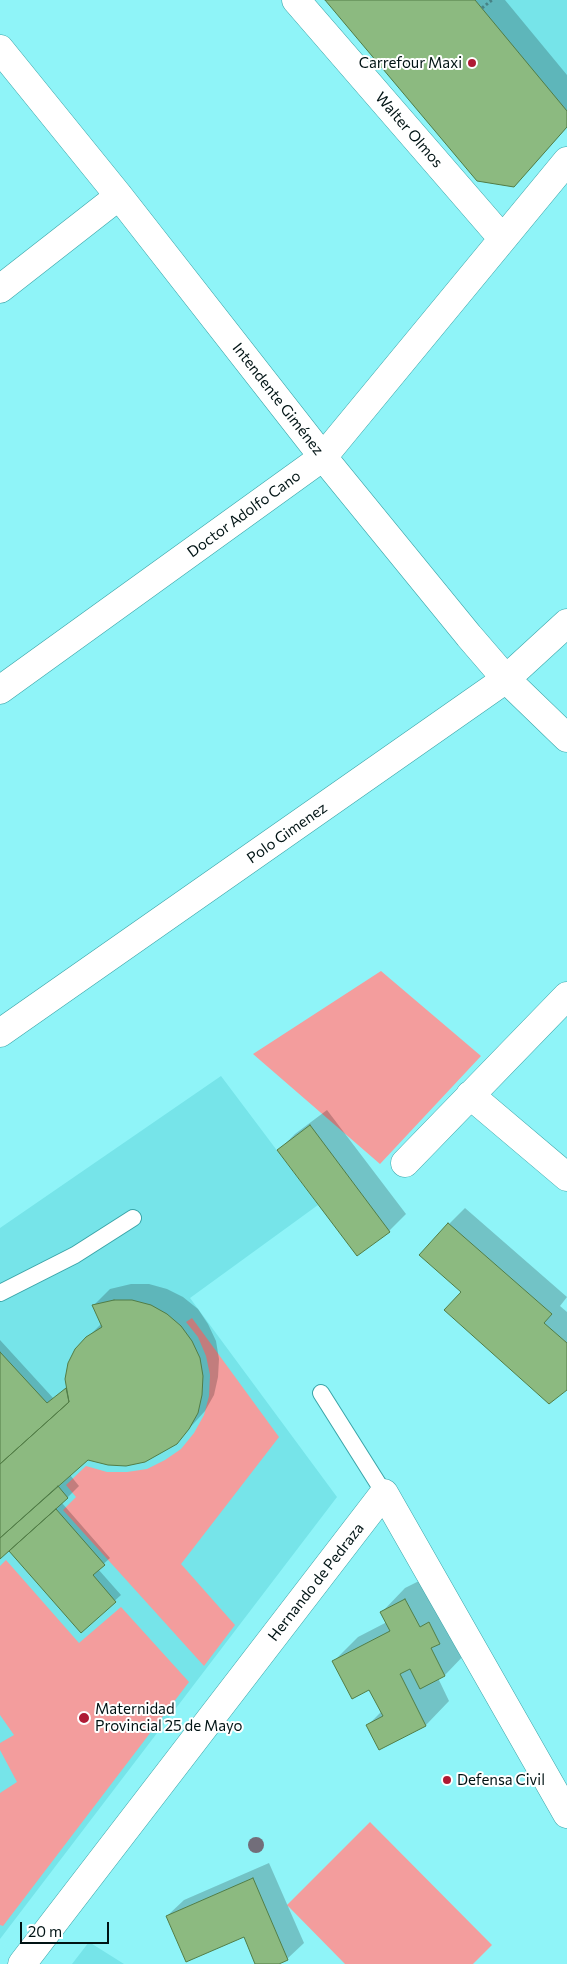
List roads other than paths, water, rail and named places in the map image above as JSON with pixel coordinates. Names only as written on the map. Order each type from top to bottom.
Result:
[{"type":"street","name":"Walter Olmos","points":[[296,0],[502,238]]},
{"type":"street","name":"Intendente Giménez","points":[[0,49],[119,196],[323,457],[506,679],[567,738]]},
{"type":"street","name":"Doctor Adolfo Cano","points":[[0,690],[323,457],[567,161]]},
{"type":"street","points":[[0,289],[119,196]]},
{"type":"street","name":"Polo Gimenez","points":[[0,1033],[506,679],[567,623]]},
{"type":"street","points":[[405,1163],[567,996]]},
{"type":"street","points":[[470,1095],[567,1177]]},
{"type":"street","points":[[384,1493],[567,1814]]},
{"type":"street","name":"Hernando de Pedraza","points":[[22,1964],[384,1493]]},
{"type":"lane","points":[[0,1293],[75,1255],[133,1218]]},
{"type":"lane","points":[[322,1393],[384,1493]]},
{"type":"place","name":"Carrefour Maxi","points":[[472,63]]},
{"type":"place","name":"Maternidad Provincial 25 de Mayo","points":[[84,1718]]},
{"type":"place","name":"Defensa Civil","points":[[447,1780]]}]
